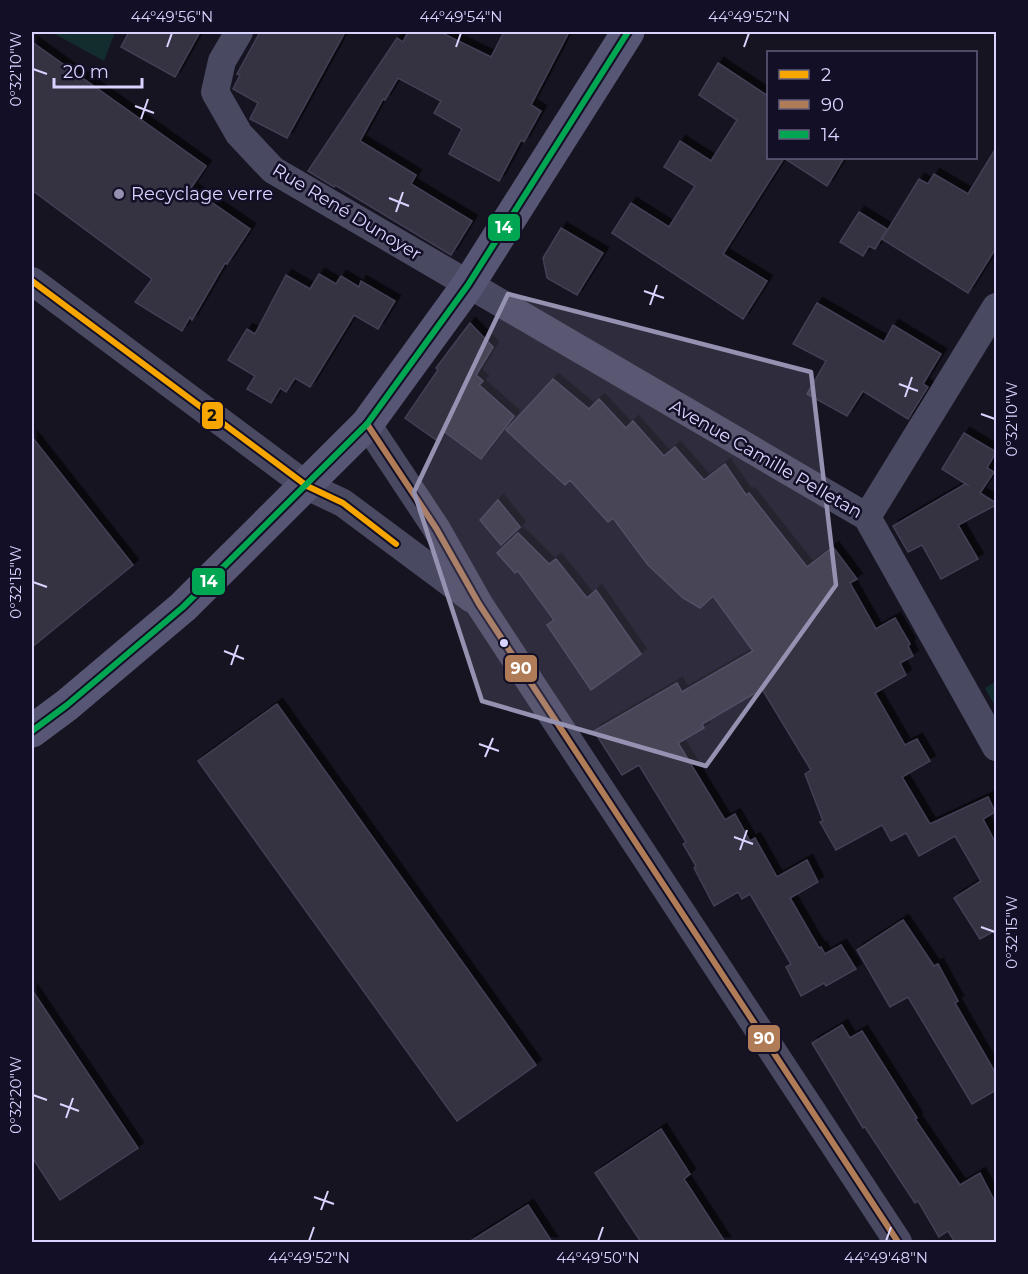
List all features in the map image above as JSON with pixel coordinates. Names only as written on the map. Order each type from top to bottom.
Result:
[{"type":"street","name":"Rue René Dunoyer","points":[[239,32],[222,61],[215,92],[238,134],[273,170],[468,285]]},
{"type":"street","points":[[32,731],[67,705],[183,607],[367,424],[468,285],[628,32]]},
{"type":"street","points":[[32,281],[307,486],[343,503],[479,604]]},
{"type":"street","name":"Avenue Camille Pelletan","points":[[468,285],[867,517],[996,747]]},
{"type":"street","points":[[867,517],[996,307]]},
{"type":"street","points":[[367,424],[436,528],[479,604],[898,1242]]},
{"type":"highlighted area","points":[[508,294],[811,372],[836,585],[706,766],[482,701],[414,492]]},
{"type":"green space","points":[[51,32],[115,32],[104,61]]},
{"type":"green space","points":[[996,681],[996,708],[985,688]]},
{"type":"building","points":[[129,32],[200,32],[175,77],[121,47]]},
{"type":"building","points":[[260,32],[345,32],[287,138],[250,119],[258,103],[233,89],[240,75],[237,74]]},
{"type":"building","points":[[408,32],[440,32],[491,57],[504,32],[569,32],[531,105],[541,111],[524,142],[521,140],[499,181],[449,154],[462,129],[434,113],[441,101],[398,78],[385,100],[383,99],[360,141],[416,175],[411,184],[472,221],[451,255],[308,171],[397,38],[403,42]]},
{"type":"building","name":"Recyclage verre","points":[[32,42],[206,166],[191,188],[250,229],[227,264],[225,263],[192,320],[190,317],[182,331],[135,302],[152,279],[32,190]]},
{"type":"building","points":[[718,63],[767,95],[767,159],[783,159],[723,254],[767,281],[743,319],[612,233],[631,203],[669,227],[695,186],[664,167],[680,141],[711,161],[737,120],[699,95]]},
{"type":"building","points":[[996,148],[996,248],[968,293],[882,239],[919,179],[928,184],[934,174],[968,194]]},
{"type":"building","points":[[786,159],[843,159],[827,186]]},
{"type":"building","points":[[859,212],[887,229],[875,249],[869,246],[863,256],[840,242]]},
{"type":"building","points":[[561,228],[603,253],[577,295],[547,278],[543,258]]},
{"type":"building","points":[[319,274],[336,284],[341,276],[359,287],[361,281],[395,301],[378,329],[354,315],[310,387],[295,378],[286,392],[280,388],[271,403],[247,389],[255,376],[228,360],[247,329],[255,334],[286,275],[310,289]]},
{"type":"building","points":[[817,303],[884,342],[893,325],[941,354],[923,384],[928,387],[908,419],[863,391],[847,416],[807,394],[826,361],[793,344]]},
{"type":"building","points":[[470,323],[493,347],[476,375],[483,381],[479,385],[514,416],[481,459],[442,430],[436,440],[405,418],[438,370],[436,368]]},
{"type":"building","points":[[553,379],[589,409],[599,399],[626,428],[633,421],[664,456],[675,447],[704,480],[725,464],[746,495],[749,493],[807,567],[833,547],[857,579],[850,583],[876,629],[895,618],[910,644],[908,646],[913,656],[900,663],[906,675],[875,693],[905,745],[917,739],[930,761],[902,777],[930,824],[988,797],[995,812],[983,819],[996,844],[996,930],[980,939],[954,898],[981,881],[955,836],[919,856],[906,833],[891,841],[882,825],[836,850],[820,822],[823,821],[805,774],[811,770],[762,689],[702,724],[704,728],[678,743],[725,820],[735,814],[750,841],[755,838],[777,877],[807,860],[818,882],[790,898],[819,948],[821,947],[825,954],[841,945],[856,969],[826,986],[824,983],[801,996],[786,967],[791,964],[750,894],[742,899],[738,892],[714,906],[683,844],[686,842],[639,765],[622,775],[594,731],[677,683],[682,692],[753,651],[713,596],[700,608],[683,598],[648,565],[613,518],[608,522],[570,480],[565,485],[506,430]]},
{"type":"building","points":[[964,433],[996,452],[987,468],[994,472],[980,493],[996,505],[958,525],[978,559],[941,579],[922,545],[908,552],[893,526],[965,484],[969,486],[942,469]]},
{"type":"building","points":[[32,437],[133,565],[32,647]]},
{"type":"building","points":[[498,500],[520,527],[501,545],[480,520]]},
{"type":"building","points":[[518,533],[549,564],[556,559],[587,598],[596,590],[641,654],[591,690],[547,625],[554,620],[518,571],[515,573],[497,553]]},
{"type":"building","points":[[277,704],[536,1065],[457,1121],[198,761]]},
{"type":"building","points":[[903,920],[934,966],[938,964],[958,1001],[955,1003],[996,1074],[996,1090],[972,1104],[908,997],[890,1007],[857,950]]},
{"type":"building","points":[[32,990],[138,1148],[60,1200],[32,1157]]},
{"type":"building","points":[[842,1025],[850,1038],[862,1031],[917,1118],[915,1119],[960,1185],[980,1173],[996,1204],[996,1242],[955,1242],[948,1231],[939,1237],[918,1201],[915,1203],[865,1127],[863,1128],[812,1043]]},
{"type":"building","points":[[661,1129],[690,1174],[684,1179],[725,1242],[641,1242],[595,1173]]},
{"type":"building","points":[[528,1205],[552,1242],[469,1242]]},
{"type":"transit line","name":"14","points":[[32,731],[67,705],[183,607],[367,424],[468,285],[628,32]]},
{"type":"transit line","name":"2","points":[[32,281],[307,486],[343,503],[396,544]]},
{"type":"transit line","name":"90","points":[[367,424],[436,528],[479,604],[898,1242]]},
{"type":"place","name":"Recyclage verre","points":[[119,194]]}]
